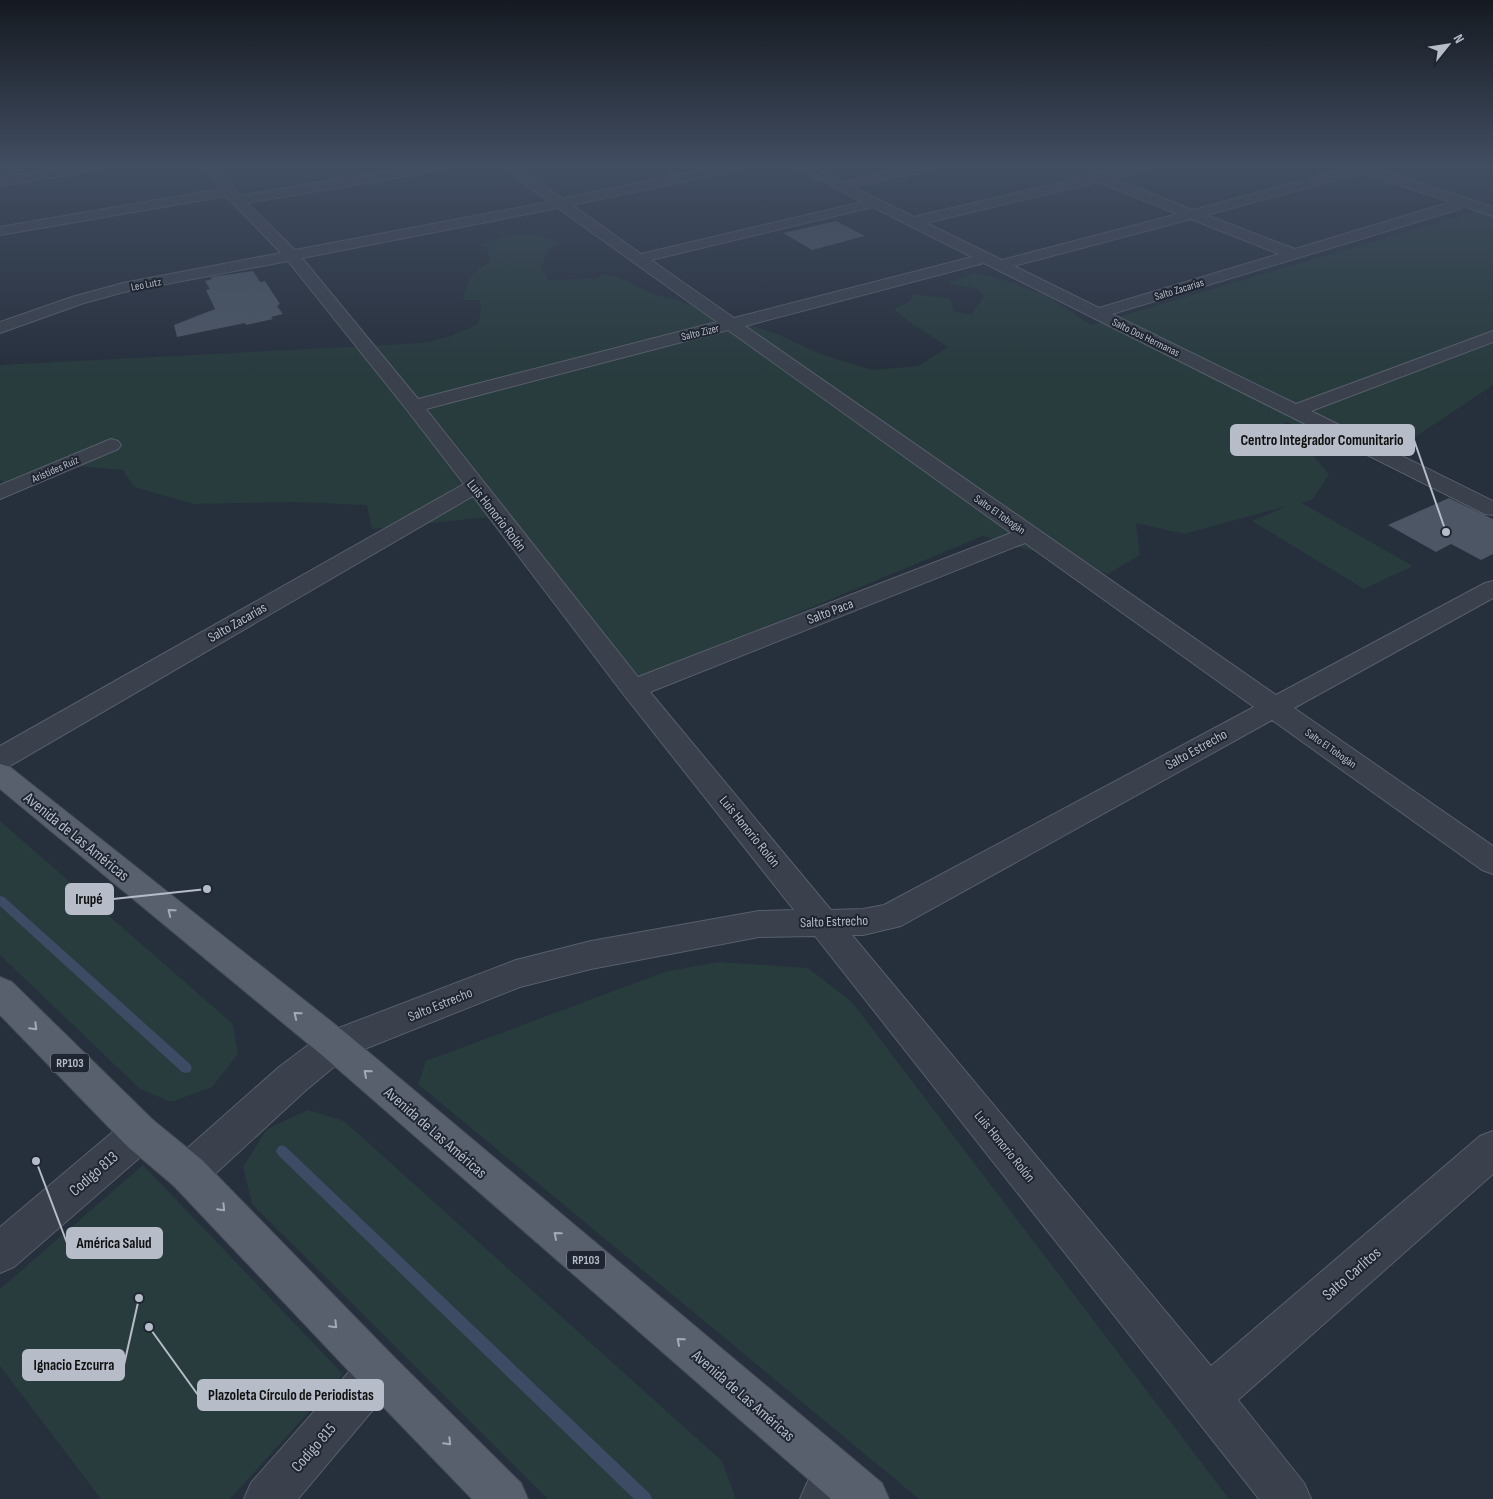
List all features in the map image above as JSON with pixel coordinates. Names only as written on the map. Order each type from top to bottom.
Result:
[{"type":"main road","name":"Avenida de Las Américas","points":[[0,774],[335,1046],[842,1491]]},
{"type":"main road","name":"RP103","points":[[0,992],[140,1133],[188,1173],[378,1371],[505,1499]]},
{"type":"street","name":"Luis Honorio Rolón","points":[[272,236],[292,256],[414,406],[633,689],[824,922],[1208,1397],[1288,1499]]},
{"type":"street","name":"Leo Lutz","points":[[0,328],[78,300],[123,288],[395,236]]},
{"type":"street","name":"Salto El Tobogán","points":[[605,236],[1493,862]]},
{"type":"street","points":[[638,259],[735,236]]},
{"type":"street","name":"Salto Dos Hermanas","points":[[940,236],[1493,509]]},
{"type":"street","name":"Salto Zizer","points":[[414,406],[731,324],[1101,236]]},
{"type":"street","points":[[1248,236],[1294,254]]},
{"type":"street","name":"Salto Zacarías","points":[[1098,313],[1355,236]]},
{"type":"street","points":[[1295,411],[1493,336]]},
{"type":"street","name":"Arístides Ruiz","points":[[0,493],[111,445]]},
{"type":"street","name":"Salto Zacarías","points":[[0,758],[475,486]]},
{"type":"street","name":"Salto Paca","points":[[633,689],[1028,534]]},
{"type":"street","name":"Salto Estrecho","points":[[188,1173],[292,1079],[335,1046],[516,974],[591,955],[759,924],[863,922],[890,917],[1493,588]]},
{"type":"street","name":"Codigo 813","points":[[0,1253],[140,1133]]},
{"type":"street","name":"Salto Carlitos","points":[[1208,1397],[1493,1149]]},
{"type":"street","name":"Codigo 815","points":[[267,1499],[378,1371]]},
{"type":"shaded area","points":[[508,236],[544,236],[559,243],[549,251],[541,266],[548,280],[596,279],[603,274],[619,278],[656,295],[677,300],[780,335],[820,354],[872,370],[918,366],[948,347],[908,321],[894,309],[910,301],[913,294],[950,299],[954,311],[971,315],[984,296],[978,289],[947,283],[976,273],[1007,281],[1046,295],[1091,325],[1392,236],[1493,236],[1493,385],[1384,458],[1283,421],[1329,474],[1313,499],[1302,503],[1413,566],[1364,589],[1252,521],[1287,506],[1184,534],[1136,523],[1140,555],[1108,574],[983,536],[632,682],[490,517],[372,529],[367,505],[294,502],[193,504],[134,487],[123,470],[76,466],[5,485],[0,479],[0,365],[422,343],[451,336],[478,324],[481,309],[480,300],[463,300],[471,277],[478,269],[490,262],[487,248],[479,245]]},
{"type":"shaded area","points":[[0,821],[233,1024],[238,1054],[212,1087],[171,1102],[140,1089],[0,955]]},
{"type":"shaded area","points":[[720,962],[808,968],[852,1002],[1229,1499],[919,1499],[418,1084],[426,1061],[667,971]]},
{"type":"shaded area","points":[[308,1110],[344,1121],[722,1461],[736,1499],[548,1499],[252,1204],[243,1167],[267,1129]]},
{"type":"shaded area","points":[[143,1165],[343,1374],[230,1499],[101,1499],[0,1366],[0,1289]]},
{"type":"building","points":[[788,236],[865,236],[812,250]]},
{"type":"building","points":[[253,271],[260,282],[265,281],[280,304],[277,306],[283,314],[271,317],[273,319],[246,325],[245,323],[177,337],[174,325],[215,309],[206,290],[210,289],[205,281],[212,279],[211,277]]},
{"type":"building","points":[[1449,498],[1493,519],[1493,554],[1481,560],[1451,544],[1436,552],[1388,525]]},
{"type":"waterway","points":[[0,900],[186,1068]]},
{"type":"waterway","points":[[282,1151],[645,1499]]},
{"type":"place","name":"Centro Integrador Comunitario","points":[[1446,532]]},
{"type":"place","name":"Irupé","points":[[207,889]]},
{"type":"place","name":"América Salud","points":[[36,1161]]},
{"type":"place","name":"Ignacio Ezcurra","points":[[139,1298]]},
{"type":"place","name":"Plazoleta Círculo de Periodistas","points":[[149,1327]]}]
